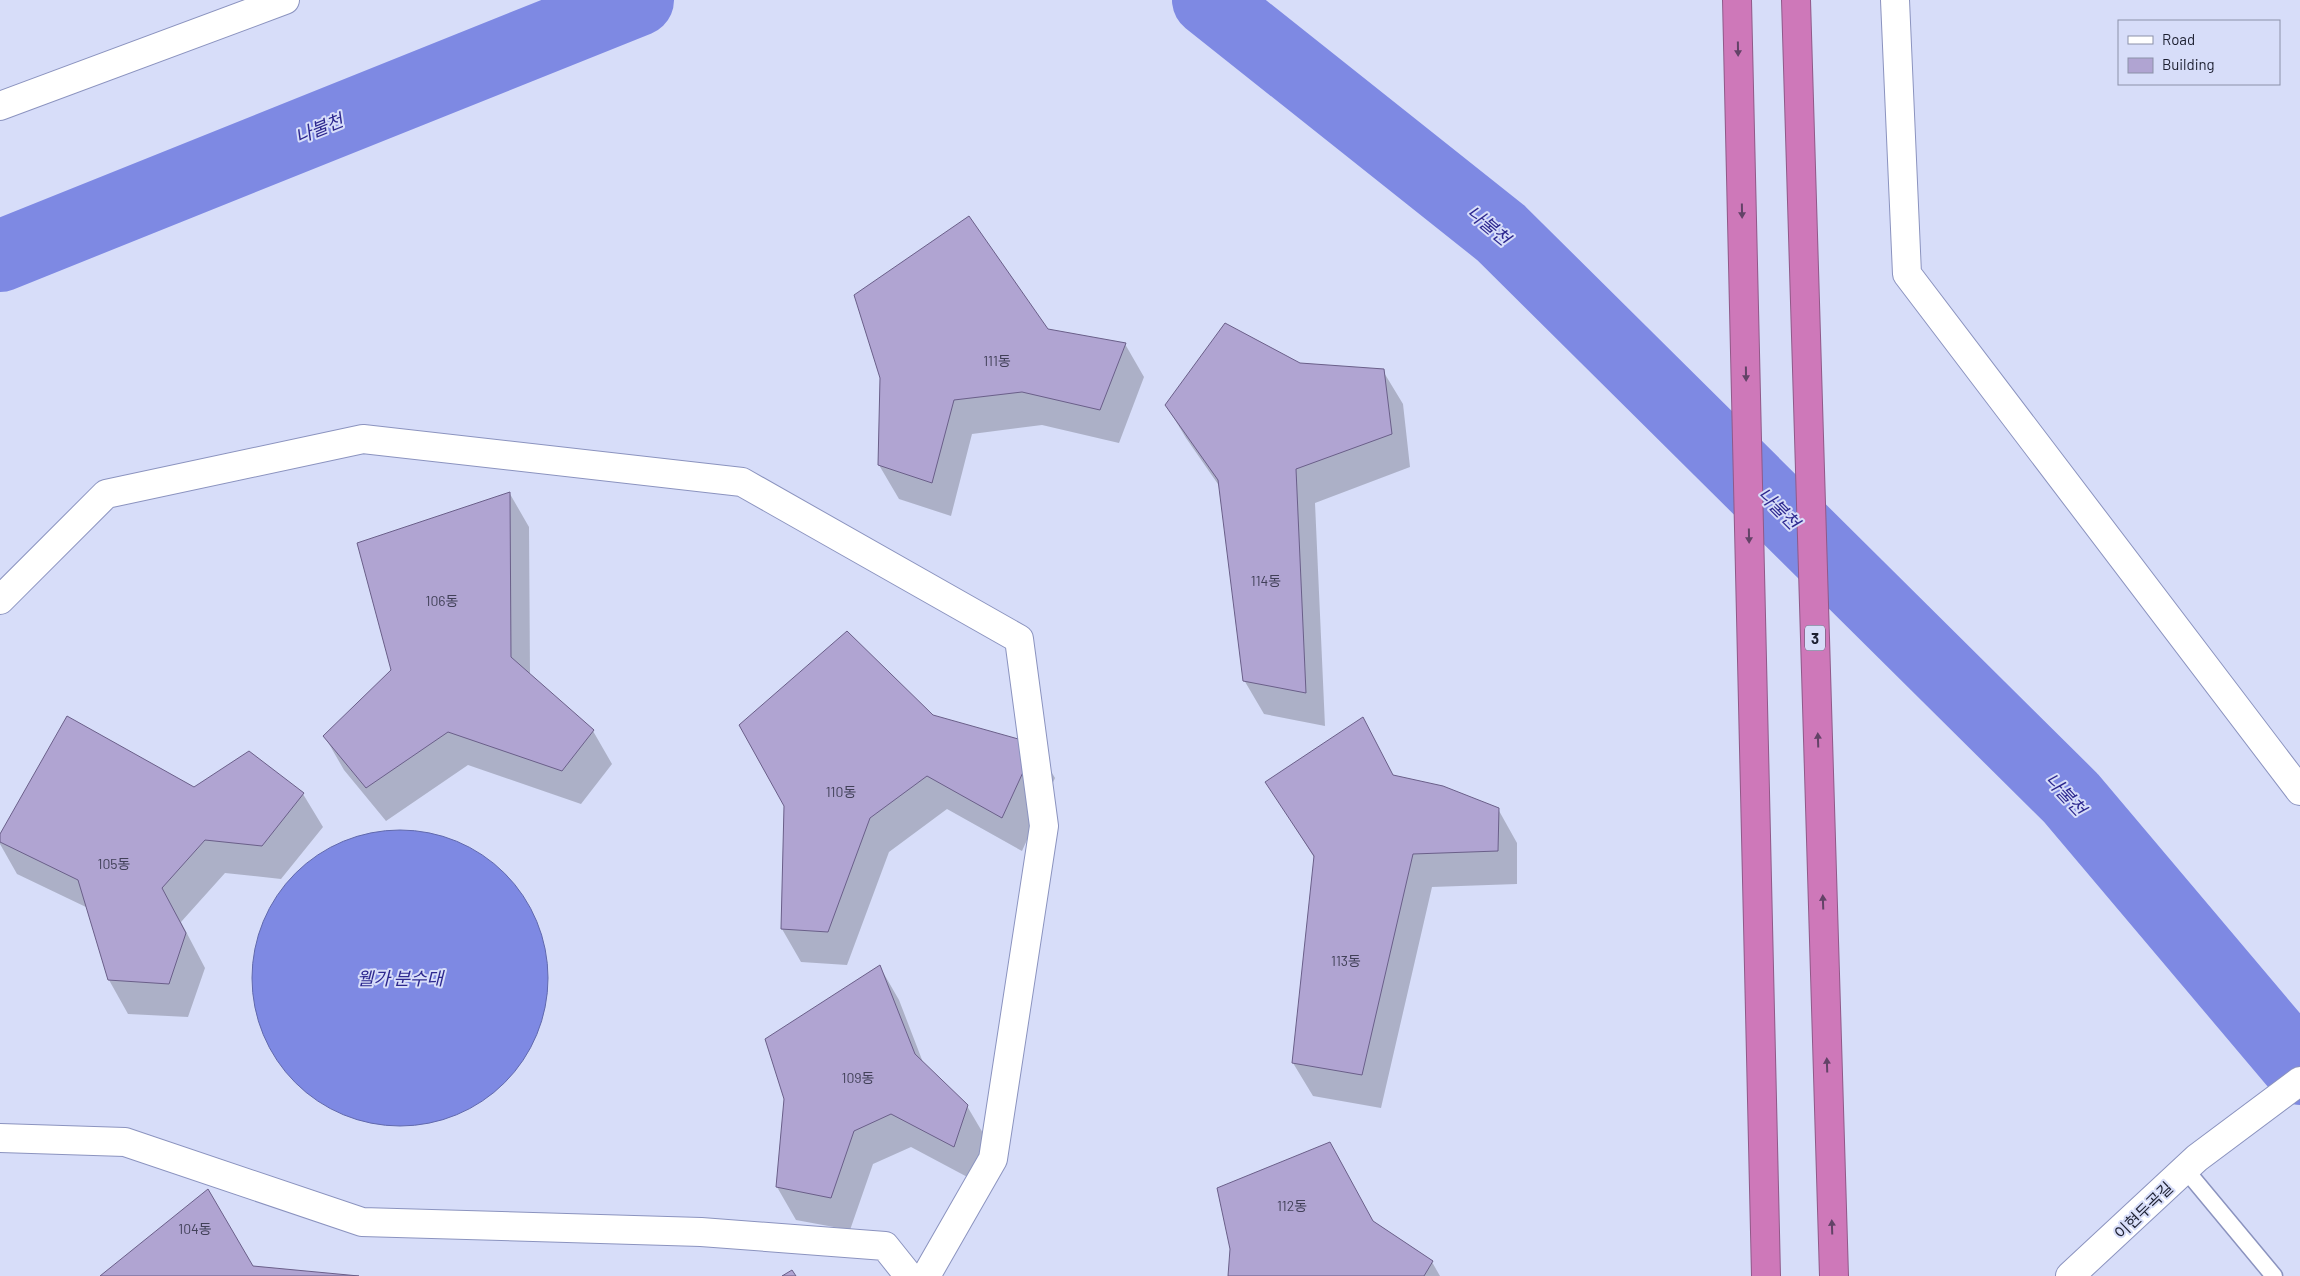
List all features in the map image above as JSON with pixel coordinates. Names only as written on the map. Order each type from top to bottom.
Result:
[{"type":"highway","points":[[1737,0],[1766,1276]]},
{"type":"highway","name":"3","points":[[1796,0],[1834,1276]]},
{"type":"highway","points":[[1749,1276],[1766,1243]]},
{"type":"street","points":[[0,106],[285,0]]},
{"type":"street","points":[[1895,0],[1906,274],[2300,791]]},
{"type":"street","points":[[0,600],[106,494],[363,439],[742,482],[1019,638],[1044,826],[994,1159],[926,1276]]},
{"type":"street","name":"이현두곡길","points":[[2084,1271],[2191,1164],[2300,1081]]},
{"type":"street","points":[[0,1138],[125,1142],[362,1222],[701,1232],[885,1246],[909,1276]]},
{"type":"lane","points":[[2191,1164],[2274,1276]]},
{"type":"water","name":"웰가 분수대","points":[[400,830],[429,833],[470,848],[494,864],[514,884],[530,908],[541,935],[545,949],[548,978],[545,1007],[530,1048],[514,1072],[494,1092],[470,1108],[443,1119],[429,1123],[400,1126],[371,1123],[330,1108],[306,1092],[286,1072],[270,1048],[259,1021],[255,1007],[252,978],[255,949],[270,908],[286,884],[306,864],[330,848],[357,837],[371,833]]},
{"type":"building","points":[[969,216],[1048,329],[1126,343],[1100,410],[1022,392],[954,400],[932,483],[878,465],[880,378],[854,295]]},
{"type":"building","points":[[1225,323],[1300,363],[1384,369],[1392,434],[1296,469],[1306,693],[1243,681],[1218,480],[1165,405]]},
{"type":"building","points":[[510,492],[511,657],[594,730],[562,771],[448,732],[366,788],[323,736],[391,670],[357,543]]},
{"type":"building","points":[[847,631],[933,715],[1036,744],[1002,818],[927,776],[870,818],[828,932],[781,929],[784,806],[739,725]]},
{"type":"building","points":[[67,716],[194,787],[249,751],[304,793],[262,846],[205,840],[162,888],[186,933],[169,984],[108,980],[78,880],[0,842],[0,834]]},
{"type":"building","points":[[1363,717],[1393,775],[1443,786],[1499,808],[1498,851],[1413,854],[1362,1075],[1292,1063],[1314,856],[1265,782]]},
{"type":"building","points":[[880,965],[915,1054],[968,1105],[954,1147],[891,1114],[854,1131],[831,1198],[776,1187],[784,1099],[765,1039]]},
{"type":"building","points":[[1330,1142],[1373,1221],[1433,1261],[1424,1276],[1228,1276],[1230,1249],[1217,1188]]},
{"type":"building","points":[[208,1189],[253,1266],[359,1276],[100,1276]]},
{"type":"building","points":[[792,1270],[796,1276],[782,1276]]},
{"type":"waterway","name":"나불천","points":[[0,256],[638,0]]},
{"type":"waterway","name":"나불천","points":[[1208,0],[1501,233],[2071,798],[2300,1069]]}]
